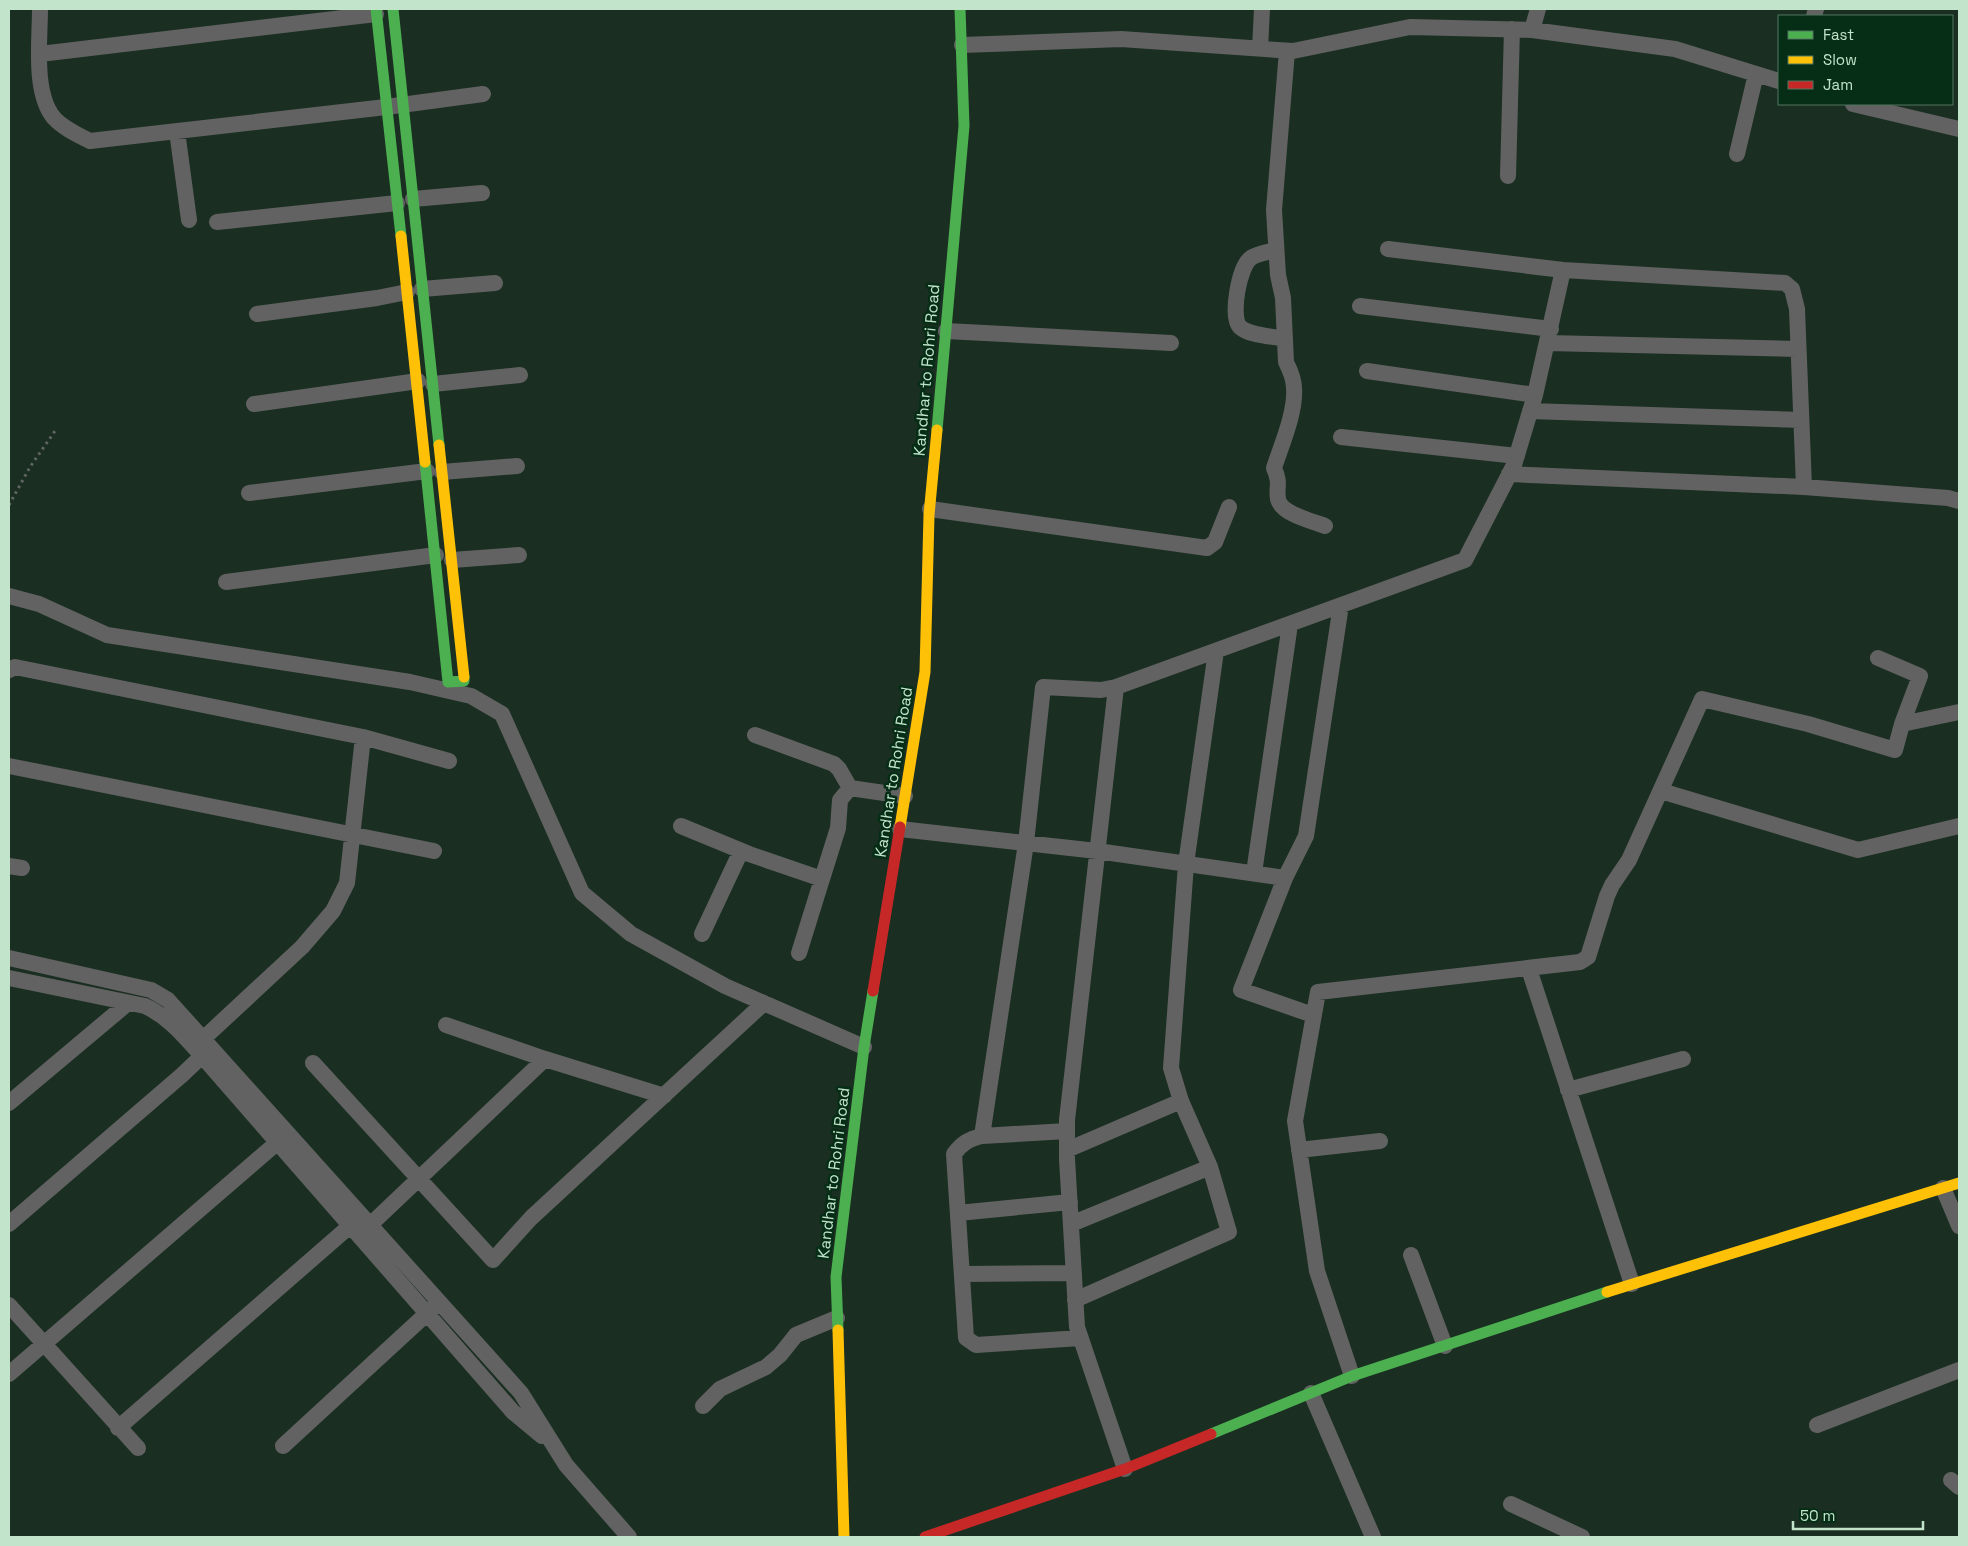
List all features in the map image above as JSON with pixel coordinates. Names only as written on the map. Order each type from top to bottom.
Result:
[{"type":"street","points":[[40,9],[40,90],[53,117],[76,134],[90,141],[483,94]]},
{"type":"street","points":[[393,9],[403,104],[405,201],[415,290]]},
{"type":"street","name":"Kandhar to Rohri Road","points":[[844,1537],[836,1277],[864,1047],[925,672],[930,509],[964,126],[960,9]]},
{"type":"street","points":[[1260,49],[1262,9]]},
{"type":"street","points":[[1532,30],[1538,9]]},
{"type":"street","points":[[40,54],[376,12],[386,107],[405,201],[444,558],[464,681],[448,682],[444,558],[435,472]]},
{"type":"street","points":[[962,45],[1121,39],[1287,51],[1410,27],[1512,29],[1675,49],[1778,81]]},
{"type":"street","points":[[1508,176],[1512,29]]},
{"type":"street","points":[[1287,51],[1274,210],[1278,275],[1283,298],[1286,362],[1294,388],[1290,415],[1274,468],[1279,479],[1278,498],[1280,506],[1287,512],[1325,526]]},
{"type":"street","points":[[1737,154],[1756,74]]},
{"type":"street","points":[[1857,105],[1959,129]]},
{"type":"street","points":[[177,131],[189,220]]},
{"type":"street","points":[[217,222],[482,193]]},
{"type":"street","points":[[1276,250],[1251,257],[1243,265],[1239,278],[1235,319],[1240,327],[1247,332],[1285,339]]},
{"type":"street","points":[[1388,250],[1563,270],[1785,283],[1792,290],[1797,310],[1804,487]]},
{"type":"street","points":[[982,1136],[1026,843],[1043,687],[1101,690],[1116,687],[1465,560],[1509,474],[1516,456],[1535,395],[1563,270]]},
{"type":"street","points":[[257,314],[377,298],[415,290],[495,283]]},
{"type":"street","points":[[1360,306],[1549,336],[1798,349]]},
{"type":"street","points":[[946,331],[1171,343]]},
{"type":"street","points":[[1367,371],[1535,395]]},
{"type":"street","points":[[254,404],[425,383],[520,375]]},
{"type":"street","points":[[1530,411],[1801,420]]},
{"type":"street","points":[[1342,437],[1516,456]]},
{"type":"street","points":[[248,493],[435,472],[517,466]]},
{"type":"street","points":[[1509,474],[1804,487],[1948,498],[1959,501]]},
{"type":"street","points":[[930,509],[1207,548],[1215,542],[1229,507]]},
{"type":"street","points":[[226,582],[444,558],[519,555]]},
{"type":"street","points":[[9,596],[39,604],[107,635],[410,682],[471,696],[502,714],[582,893],[632,934],[725,986],[864,1047]]},
{"type":"street","points":[[1313,1015],[1241,990],[1286,878],[1306,836],[1341,605]]},
{"type":"street","points":[[1254,873],[1290,624]]},
{"type":"street","points":[[1075,1300],[1230,1232],[1210,1167],[1181,1101],[1171,1068],[1186,864],[1216,651]]},
{"type":"street","points":[[1352,1376],[1316,1271],[1294,1121],[1318,992],[1580,962],[1588,957],[1609,890],[1628,860],[1702,699],[1808,724],[1895,750],[1902,724],[1920,676],[1878,658]]},
{"type":"street","points":[[9,670],[15,667],[363,737],[449,761]]},
{"type":"street","points":[[1116,687],[1067,1131],[1067,1150],[1077,1327],[1124,1469]]},
{"type":"street","points":[[1902,724],[1959,712]]},
{"type":"street","points":[[755,735],[834,764],[850,788]]},
{"type":"street","points":[[203,1039],[302,947],[333,912],[347,883],[363,737]]},
{"type":"street","points":[[9,766],[434,851]]},
{"type":"street","points":[[850,788],[905,796]]},
{"type":"street","points":[[800,953],[838,828],[840,800],[850,788]]},
{"type":"street","points":[[1661,791],[1858,850],[1959,826]]},
{"type":"street","points":[[681,826],[741,851],[822,879]]},
{"type":"street","points":[[900,829],[1097,851],[1286,878]]},
{"type":"street","points":[[702,934],[741,851]]},
{"type":"street","points":[[9,958],[151,990],[168,1000],[203,1039],[282,1138]]},
{"type":"street","points":[[1529,969],[1632,1284]]},
{"type":"street","points":[[10,979],[145,1006],[158,1012],[177,1028],[439,1302],[521,1393],[566,1465],[629,1537]]},
{"type":"street","points":[[9,1103],[128,1003]]},
{"type":"street","points":[[313,1063],[493,1260],[531,1218],[624,1130],[664,1096],[764,1003]]},
{"type":"street","points":[[446,1025],[545,1059],[664,1096]]},
{"type":"street","points":[[9,1224],[202,1056]]},
{"type":"street","points":[[118,1428],[361,1222],[420,1179],[545,1059]]},
{"type":"street","points":[[1568,1090],[1683,1059]]},
{"type":"street","points":[[1067,1150],[1181,1101]]},
{"type":"street","points":[[1067,1131],[982,1136],[969,1139],[960,1145],[954,1154],[966,1338],[976,1345],[1080,1338]]},
{"type":"street","points":[[9,1374],[282,1138]]},
{"type":"street","points":[[1299,1150],[1380,1141]]},
{"type":"street","points":[[1071,1224],[1210,1167]]},
{"type":"street","points":[[925,1537],[1124,1469],[1352,1376],[1632,1284],[1959,1183]]},
{"type":"street","points":[[1943,1188],[1959,1226]]},
{"type":"street","points":[[958,1213],[1070,1202]]},
{"type":"street","points":[[361,1222],[427,1314],[513,1412],[551,1443]]},
{"type":"street","points":[[1411,1255],[1445,1346]]},
{"type":"street","points":[[962,1274],[1074,1273]]},
{"type":"street","points":[[283,1446],[439,1302]]},
{"type":"street","points":[[9,1305],[138,1448]]},
{"type":"street","points":[[703,1406],[720,1389],[766,1367],[780,1356],[796,1335],[837,1318]]},
{"type":"street","points":[[1817,1425],[1959,1370]]},
{"type":"street","points":[[1311,1393],[1373,1537]]},
{"type":"street","points":[[1511,1504],[1582,1537]]},
{"type":"path","points":[[9,504],[30,467],[56,431]]},
{"type":"traffic: fast","points":[[376,9],[401,236]]},
{"type":"traffic: fast","points":[[393,9],[439,445]]},
{"type":"traffic: fast","points":[[937,430],[964,126],[960,9]]},
{"type":"traffic: fast","points":[[425,462],[448,682],[464,681],[464,677]]},
{"type":"traffic: fast","points":[[838,1330],[836,1277],[864,1047],[873,991]]},
{"type":"traffic: fast","points":[[1211,1434],[1352,1376],[1607,1292]]},
{"type":"traffic: slow","points":[[401,236],[425,462]]},
{"type":"traffic: slow","points":[[900,827],[925,672],[929,515],[937,430]]},
{"type":"traffic: slow","points":[[439,445],[464,677]]},
{"type":"traffic: slow","points":[[1607,1292],[1959,1183]]},
{"type":"traffic: slow","points":[[838,1330],[844,1537]]},
{"type":"traffic: jam","points":[[873,991],[900,827]]},
{"type":"traffic: jam","points":[[925,1537],[1125,1469],[1211,1434]]}]
